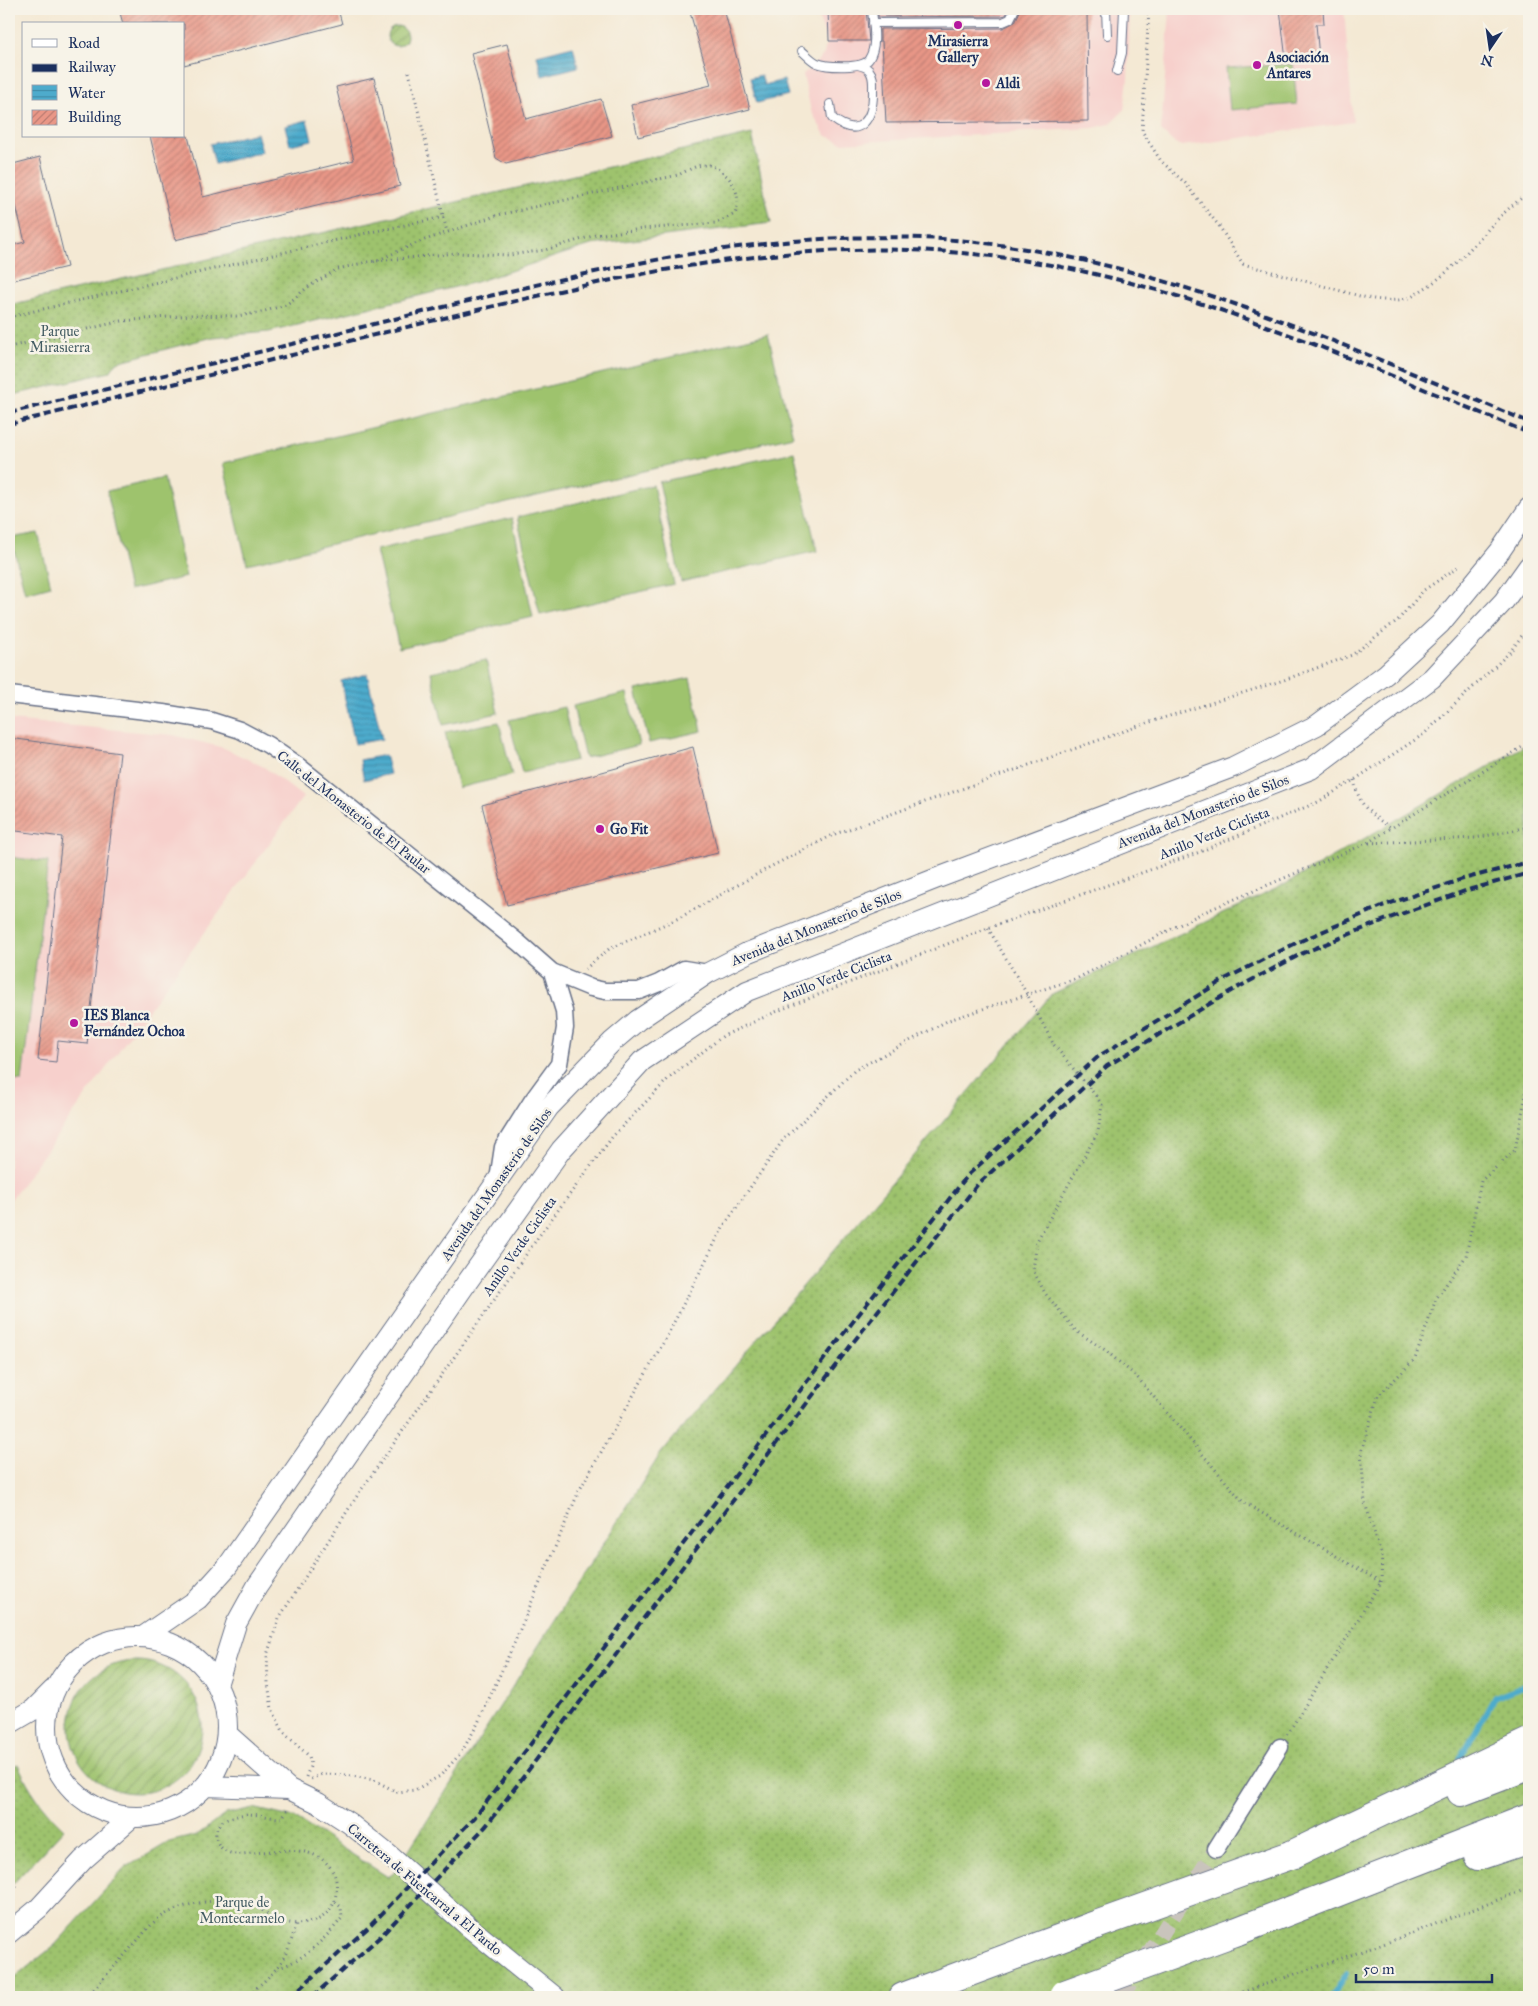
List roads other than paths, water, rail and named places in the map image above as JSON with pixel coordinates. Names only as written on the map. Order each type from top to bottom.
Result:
[{"type":"highway","points":[[1291,1855],[1529,1742]]},
{"type":"highway","points":[[903,1997],[1529,1766]]},
{"type":"highway","points":[[1060,1995],[1235,1932],[1529,1818]]},
{"type":"highway","points":[[1235,1932],[1529,1839]]},
{"type":"street","name":"Avenida del Monasterio de Silos","points":[[144,1636],[198,1599],[227,1567],[549,1107],[598,1056],[638,1020],[708,974],[747,953],[935,879],[1232,767],[1317,725],[1386,674],[1440,624],[1500,551],[1529,508]]},
{"type":"street","name":"Avenida del Monasterio de Silos","points":[[217,1685],[236,1624],[257,1586],[561,1150],[642,1061],[747,991],[1311,769],[1432,678],[1504,600],[1529,566]]},
{"type":"street","name":"Calle del Monasterio de El Paular","points":[[9,695],[180,715],[212,721],[240,730],[297,764],[519,943],[552,972],[592,988],[605,991],[627,992],[648,988],[684,969],[708,974]]},
{"type":"street","points":[[498,1180],[503,1147],[532,1101],[559,1064],[565,1028],[564,1011],[552,972]]},
{"type":"street","points":[[144,1636],[173,1644],[199,1661],[217,1685],[224,1700],[227,1717],[227,1734],[221,1762],[205,1786],[190,1800],[172,1810],[152,1816],[132,1817],[101,1810],[76,1793],[57,1769],[47,1740],[48,1709],[55,1688],[66,1670],[82,1655],[101,1644],[144,1636]]},
{"type":"street","points":[[9,1724],[33,1710],[55,1688]]},
{"type":"street","name":"Carretera de Fuencarral a El Pardo","points":[[227,1734],[296,1788],[349,1823],[390,1856],[476,1934],[555,1997]]},
{"type":"street","points":[[1216,1849],[1280,1747]]},
{"type":"street","name":"Carretera de Fuencarral a El Pardo","points":[[205,1786],[296,1788]]},
{"type":"street","points":[[9,1933],[39,1908],[83,1860],[132,1817]]},
{"type":"lane","points":[[830,104],[832,118],[842,125],[854,128],[864,124],[872,112],[872,9]]},
{"type":"lane","points":[[873,22],[1002,22],[1010,19],[1015,9]]},
{"type":"lane","points":[[1106,9],[1107,35]]},
{"type":"lane","points":[[1117,71],[1122,53],[1124,9]]},
{"type":"lane","points":[[858,65],[869,59],[873,46]]},
{"type":"lane","points":[[802,51],[820,64],[858,65],[869,71],[873,77]]},
{"type":"water","points":[[573,46],[578,67],[542,76],[537,55]]},
{"type":"water","points":[[761,75],[764,85],[784,80],[788,95],[757,103],[750,78]]},
{"type":"water","points":[[307,120],[312,140],[290,145],[285,126]]},
{"type":"water","points":[[257,133],[262,152],[215,164],[210,144]]},
{"type":"water","points":[[367,674],[382,739],[355,744],[341,681]]},
{"type":"water","points":[[385,755],[390,774],[364,780],[360,760]]},
{"type":"waterway","points":[[1460,1759],[1494,1698],[1529,1684]]},
{"type":"waterway","points":[[1332,1997],[1347,1973]]},
{"type":"tunnel","points":[[1121,1997],[1216,1849]]},
{"type":"railway","points":[[9,413],[491,296],[628,265],[766,244],[835,238],[905,237],[976,242],[1049,253],[1120,269],[1190,289],[1327,338],[1529,422]]},
{"type":"railway","points":[[9,424],[488,308],[632,276],[704,264],[777,255],[850,250],[924,251],[999,257],[1068,268],[1136,284],[1270,327],[1529,433]]},
{"type":"railway","points":[[290,1997],[371,1925],[475,1817],[841,1337],[968,1175],[1099,1056],[1225,979],[1296,943],[1382,906],[1463,879],[1529,862]]},
{"type":"railway","points":[[312,1997],[381,1936],[486,1826],[851,1345],[978,1184],[1107,1066],[1231,991],[1303,953],[1387,919],[1468,890],[1529,873]]},
{"type":"place","name":"Mirasierra Gallery","points":[[958,25]]},
{"type":"place","name":"Asociación Antares","points":[[1257,65]]},
{"type":"place","name":"Aldi","points":[[986,83]]},
{"type":"place","name":"Go Fit","points":[[600,829]]},
{"type":"place","name":"IES Blanca Fernández Ochoa","points":[[74,1023]]},
{"type":"park label","name":"Parque Mirasierra","points":[[60,340]]},
{"type":"park label","name":"Parque de Montecarmelo","points":[[242,1910]]}]
